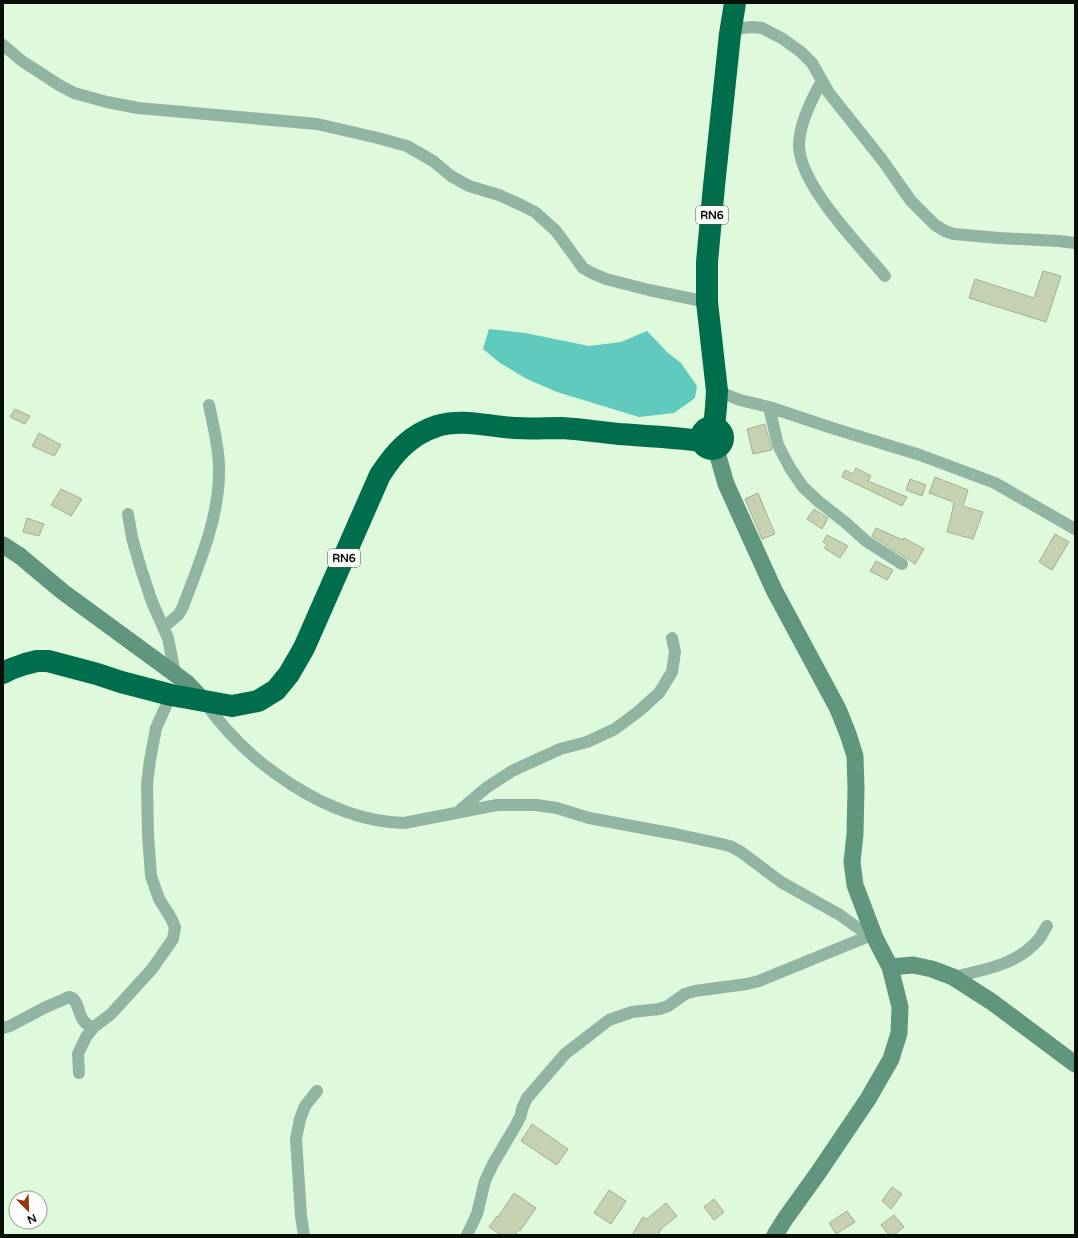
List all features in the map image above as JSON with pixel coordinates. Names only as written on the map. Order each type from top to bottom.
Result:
[{"type":"highway","name":"RN6","points":[[3,673],[25,664],[37,661],[48,661],[171,695],[232,706],[258,701],[276,690],[289,674],[304,648],[380,475],[403,445],[423,432],[437,426],[454,422],[516,428],[562,428],[619,434],[710,439],[717,392],[707,302],[707,262],[730,34],[735,3]]},
{"type":"main road","points":[[710,439],[726,484],[774,590],[838,709],[848,734],[855,756],[855,834],[852,862],[855,885],[872,937],[890,967],[900,1008],[899,1033],[891,1059],[868,1099],[785,1219],[776,1235]]},
{"type":"main road","points":[[3,545],[20,556],[63,592],[187,683],[204,701]]},
{"type":"main road","points":[[890,967],[913,965],[932,969],[953,977],[992,1002],[1075,1064]]},
{"type":"street","points":[[730,34],[742,28],[762,28],[783,39],[801,52],[812,63],[829,93],[883,161],[910,201],[935,225],[954,234],[1059,241],[1075,244]]},
{"type":"street","points":[[3,45],[22,61],[59,85],[74,93],[107,102],[138,108],[317,124],[407,146],[433,161],[451,176],[469,186],[499,195],[535,212],[556,231],[583,268],[594,274],[606,279],[649,290],[707,302]]},
{"type":"street","points":[[822,81],[811,101],[801,129],[799,145],[802,162],[807,176],[820,197],[852,238],[885,276]]},
{"type":"street","points":[[717,392],[920,455],[995,484],[1075,529]]},
{"type":"street","points":[[164,627],[178,615],[182,609],[204,549],[215,507],[219,481],[219,466],[209,405]]},
{"type":"street","points":[[768,407],[778,445],[790,468],[803,486],[818,501],[846,523],[866,542],[902,564]]},
{"type":"street","points":[[128,514],[132,538],[141,569],[152,602],[168,638],[175,674]]},
{"type":"street","points":[[458,811],[486,788],[512,771],[560,749],[587,742],[615,729],[638,711],[659,693],[672,672],[675,652],[672,638]]},
{"type":"street","points":[[79,1072],[78,1054],[86,1037],[94,1027],[111,1014],[152,969],[173,939],[175,927],[159,899],[151,876],[148,835],[147,784],[156,728],[171,695]]},
{"type":"street","points":[[204,701],[227,731],[263,764],[301,791],[331,806],[364,816],[395,822],[415,822],[458,811],[496,805],[541,805],[557,808],[589,818],[730,846],[741,852],[781,882],[840,915],[872,937]]},
{"type":"street","points":[[953,977],[991,968],[1013,960],[1027,950],[1039,938],[1047,926]]},
{"type":"street","points":[[467,1235],[477,1214],[485,1181],[492,1164],[519,1120],[527,1098],[565,1054],[604,1023],[622,1015],[668,1006],[685,994],[695,991],[759,981],[872,937]]},
{"type":"street","points":[[3,1028],[69,997],[75,1000],[84,1022],[94,1027]]},
{"type":"street","points":[[304,1235],[301,1216],[296,1139],[300,1119],[305,1106],[317,1091]]},
{"type":"water","points":[[489,329],[525,333],[589,346],[621,342],[647,331],[668,353],[681,363],[697,386],[695,398],[674,413],[639,417],[557,392],[527,379],[500,363],[483,349]]},
{"type":"building","points":[[1043,271],[1061,276],[1046,322],[969,298],[975,279],[1034,298]]},
{"type":"building","points":[[15,409],[30,416],[25,424],[10,417]]},
{"type":"building","points":[[765,424],[772,450],[753,454],[747,429]]},
{"type":"building","points":[[39,433],[61,445],[54,456],[32,446]]},
{"type":"building","points":[[856,468],[871,476],[868,481],[907,497],[902,506],[842,477],[845,470],[853,474]]},
{"type":"building","points":[[935,477],[968,490],[963,506],[983,512],[973,539],[947,532],[954,502],[929,493]]},
{"type":"building","points":[[910,479],[926,485],[922,496],[906,490]]},
{"type":"building","points":[[61,489],[82,499],[71,516],[51,505]]},
{"type":"building","points":[[758,493],[775,534],[762,539],[745,499]]},
{"type":"building","points":[[814,509],[828,518],[822,529],[807,519]]},
{"type":"building","points":[[27,518],[44,524],[39,536],[23,532]]},
{"type":"building","points":[[876,528],[903,540],[904,538],[924,549],[915,564],[872,536]]},
{"type":"building","points":[[1055,534],[1069,542],[1052,570],[1039,562]]},
{"type":"building","points":[[827,535],[848,546],[840,558],[824,548],[827,545],[823,542]]},
{"type":"building","points":[[876,561],[893,570],[887,580],[870,571]]},
{"type":"building","points":[[532,1124],[568,1149],[557,1165],[521,1141]]},
{"type":"building","points":[[892,1187],[902,1194],[891,1209],[882,1201]]},
{"type":"building","points":[[609,1190],[626,1201],[611,1224],[594,1213]]},
{"type":"building","points":[[514,1193],[536,1208],[520,1231],[518,1230],[515,1235],[501,1235],[489,1227],[497,1216],[498,1217]]},
{"type":"building","points":[[714,1199],[724,1212],[714,1220],[704,1207]]},
{"type":"building","points":[[666,1203],[677,1216],[662,1228],[658,1235],[632,1235],[643,1217],[647,1219]]},
{"type":"building","points":[[847,1211],[855,1222],[836,1234],[829,1223]]},
{"type":"building","points":[[894,1215],[904,1227],[894,1235],[889,1235],[881,1225]]}]
